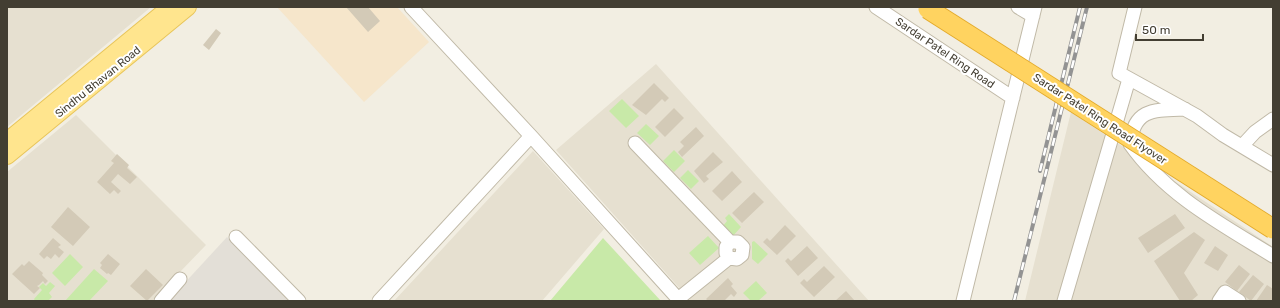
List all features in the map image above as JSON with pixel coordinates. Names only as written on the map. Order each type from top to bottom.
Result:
[{"type":"highway","name":"Sardar Patel Ring Road Flyover","points":[[950,7],[1273,215]]},
{"type":"highway","name":"Sardar Patel Ring Road Flyover","points":[[928,9],[1273,229]]},
{"type":"main road","name":"Sindhu Bhavan Road","points":[[7,140],[170,7]]},
{"type":"main road","name":"Sindhu Bhavan Road","points":[[7,156],[188,7]]},
{"type":"street","points":[[411,7],[531,136],[679,300],[729,258],[737,259],[742,255],[743,247],[738,242],[730,242],[635,143]]},
{"type":"street","name":"Sardar Patel Ring Road","points":[[876,7],[1013,98]]},
{"type":"street","points":[[963,301],[1034,12],[1018,7]]},
{"type":"street","points":[[1064,301],[1124,76],[1135,7]]},
{"type":"street","points":[[1124,76],[1185,109],[1273,165]]},
{"type":"street","points":[[1185,109],[1152,110],[1139,118],[1131,131],[1130,144],[1138,155],[1165,184],[1189,204],[1273,256]]},
{"type":"street","points":[[1242,146],[1255,132],[1273,119]]},
{"type":"street","points":[[379,301],[531,136]]},
{"type":"street","points":[[236,237],[299,301]]},
{"type":"street","points":[[160,301],[180,279]]},
{"type":"street","points":[[1219,301],[1225,292],[1239,301]]},
{"type":"shaded area","points":[[7,7],[151,7],[7,127]]},
{"type":"shaded area","points":[[277,7],[397,7],[429,42],[364,102]]},
{"type":"shaded area","points":[[656,64],[869,301],[691,301],[556,150]]},
{"type":"shaded area","points":[[1071,112],[1273,247],[1273,301],[1025,301]]},
{"type":"shaded area","points":[[76,115],[206,245],[152,301],[7,301],[7,172]]},
{"type":"shaded area","points":[[533,151],[604,229],[542,301],[394,301]]},
{"type":"shaded area","points":[[227,237],[291,301],[168,301]]},
{"type":"green space","points":[[622,99],[639,116],[626,128],[609,111]]},
{"type":"green space","points":[[646,124],[659,136],[650,145],[637,133]]},
{"type":"green space","points":[[674,150],[685,161],[674,172],[663,161]]},
{"type":"green space","points":[[688,170],[699,181],[691,189],[680,178]]},
{"type":"green space","points":[[729,214],[741,227],[732,237],[722,227],[727,221],[725,218]]},
{"type":"green space","points":[[708,236],[719,248],[700,265],[689,253]]},
{"type":"green space","points":[[603,238],[661,301],[550,301]]},
{"type":"green space","points":[[754,241],[768,254],[758,264],[752,259],[752,242]]},
{"type":"green space","points":[[70,254],[83,267],[65,286],[52,273]]},
{"type":"green space","points":[[94,269],[108,281],[89,301],[65,301]]},
{"type":"green space","points":[[756,281],[767,293],[758,301],[751,301],[743,293]]},
{"type":"green space","points":[[50,282],[55,286],[49,293],[52,297],[48,301],[35,301],[34,299],[42,290],[39,287],[43,283],[46,286]]},
{"type":"building","points":[[346,7],[368,7],[380,21],[368,32]]},
{"type":"building","points":[[216,29],[221,33],[209,50],[203,45]]},
{"type":"building","points":[[654,83],[669,98],[665,102],[662,99],[646,115],[632,105]]},
{"type":"building","points":[[674,108],[684,118],[665,137],[655,127]]},
{"type":"building","points":[[696,127],[704,136],[682,157],[678,152],[684,146],[680,142]]},
{"type":"building","points":[[713,152],[723,162],[706,176],[709,179],[704,183],[694,171]]},
{"type":"building","points":[[117,154],[129,165],[127,168],[137,177],[130,184],[118,174],[111,182],[121,191],[118,194],[114,190],[110,194],[97,182],[114,163],[111,161]]},
{"type":"building","points":[[732,171],[742,182],[722,201],[712,191]]},
{"type":"building","points":[[754,192],[764,202],[742,223],[732,213]]},
{"type":"building","points":[[68,207],[90,227],[73,246],[51,227]]},
{"type":"building","points":[[1175,214],[1185,228],[1148,253],[1138,238]]},
{"type":"building","points":[[785,225],[796,236],[777,255],[763,242],[767,238],[770,241]]},
{"type":"building","points":[[1194,232],[1205,240],[1184,273],[1198,295],[1191,301],[1180,301],[1154,261]]},
{"type":"building","points":[[53,238],[61,245],[58,247],[64,252],[59,258],[55,254],[51,259],[47,256],[44,259],[39,254]]},
{"type":"building","points":[[807,246],[818,258],[798,276],[785,261],[788,258],[791,261]]},
{"type":"building","points":[[1215,246],[1228,255],[1218,271],[1204,263]]},
{"type":"building","points":[[108,254],[120,264],[111,275],[108,273],[107,274],[100,268],[102,265],[100,263]]},
{"type":"building","points":[[29,261],[43,273],[42,275],[48,281],[45,284],[43,281],[37,286],[40,288],[34,294],[12,274],[22,264],[24,266]]},
{"type":"building","points":[[1239,265],[1250,274],[1237,291],[1225,282]]},
{"type":"building","points":[[824,266],[835,277],[814,297],[800,283],[804,279],[807,282]]},
{"type":"building","points":[[146,269],[163,285],[147,301],[130,286]]},
{"type":"building","points":[[1253,275],[1264,284],[1251,301],[1239,292]]},
{"type":"building","points":[[728,278],[733,284],[731,286],[737,293],[734,297],[731,294],[724,301],[708,301],[706,299]]},
{"type":"building","points":[[1267,285],[1273,289],[1273,301],[1256,301]]},
{"type":"building","points":[[846,291],[855,301],[835,301]]},
{"type":"railway","points":[[1040,171],[1080,7]]},
{"type":"railway","points":[[1014,301],[1087,7]]}]
